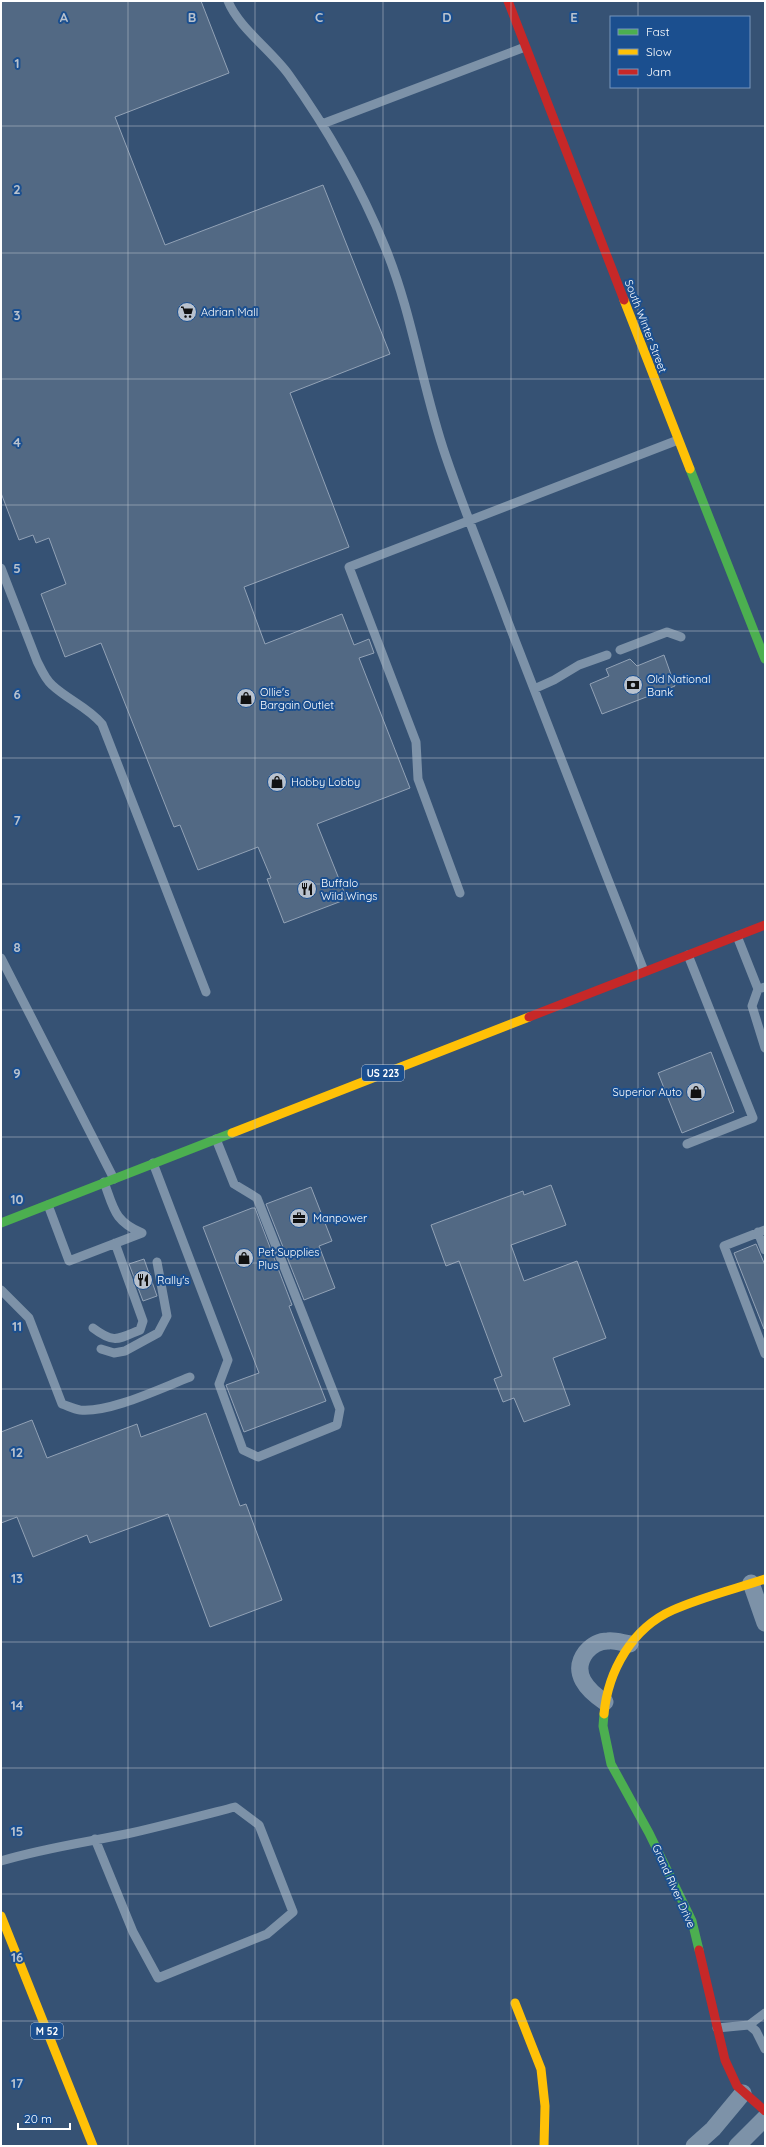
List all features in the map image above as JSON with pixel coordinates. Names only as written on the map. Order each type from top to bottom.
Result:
[{"type":"main road","name":"South Winter Street","points":[[508,1],[678,440],[765,659]]},
{"type":"main road","name":"US 223","points":[[1,1223],[765,925]]},
{"type":"main road","name":"Grand River Drive","points":[[758,1581],[672,1610],[647,1626],[630,1644],[616,1668],[606,1695],[603,1726],[611,1764],[649,1833],[692,1921],[725,2060],[737,2086],[743,2093],[765,2111]]},
{"type":"main road","name":"M 52","points":[[1,1916],[93,2146]]},
{"type":"main road","points":[[515,2003],[541,2069],[545,2106],[546,2136],[544,2146]]},
{"type":"street","points":[[758,1581],[765,1623]]},
{"type":"street","points":[[605,1702],[590,1692],[583,1681],[579,1671],[583,1657],[592,1645],[608,1641],[630,1644]]},
{"type":"street","points":[[694,2146],[713,2129],[743,2093]]},
{"type":"street","points":[[737,2146],[765,2118]]},
{"type":"lane","points":[[228,1],[238,18],[288,72],[322,124],[361,192],[396,275],[437,430],[470,521],[644,971]]},
{"type":"lane","points":[[322,124],[526,47]]},
{"type":"lane","points":[[460,893],[418,779],[416,742],[349,567],[678,440]]},
{"type":"lane","points":[[1,568],[43,674],[51,685],[92,712],[102,724],[206,992]]},
{"type":"lane","points":[[620,650],[667,632],[681,637]]},
{"type":"lane","points":[[534,689],[554,680],[579,665],[607,655]]},
{"type":"lane","points":[[737,936],[762,988],[752,1006],[765,1048]]},
{"type":"lane","points":[[687,1144],[753,1118],[688,954]]},
{"type":"lane","points":[[1,958],[114,1179]]},
{"type":"lane","points":[[153,1164],[228,1360],[219,1384],[244,1450],[258,1458],[336,1426],[340,1410],[257,1198],[234,1184],[216,1139]]},
{"type":"lane","points":[[48,1204],[69,1261],[142,1233],[126,1226],[117,1216],[104,1182]]},
{"type":"lane","points":[[765,1250],[762,1231],[724,1246],[765,1354]]},
{"type":"lane","points":[[93,1328],[106,1338],[116,1340],[140,1330],[143,1321],[115,1243]]},
{"type":"lane","points":[[101,1349],[114,1353],[125,1351],[158,1333],[167,1316],[157,1262]]},
{"type":"lane","points":[[1,1290],[29,1318],[62,1404],[80,1410],[98,1408],[127,1401],[190,1377]]},
{"type":"lane","points":[[1,1861],[36,1851],[235,1808],[259,1826],[293,1912],[267,1934],[158,1978],[133,1932],[95,1839]]},
{"type":"lane","points":[[717,2028],[748,2025],[765,2013]]},
{"type":"lane","points":[[748,2025],[756,2031],[765,2048]]},
{"type":"building","name":"Adrian Mall","points":[[1,1],[201,1],[229,73],[115,117],[165,245],[323,185],[390,354],[290,393],[349,547],[244,587],[265,644],[342,614],[354,645],[369,639],[374,653],[359,658],[410,788],[317,824],[347,899],[284,923],[267,879],[271,878],[258,847],[198,870],[180,825],[174,827],[101,643],[65,657],[41,594],[66,584],[49,538],[36,543],[33,535],[19,540],[1,493]]},
{"type":"building","name":"Old National Bank","points":[[664,655],[675,686],[602,714],[590,684],[609,676],[606,669],[630,659],[637,666]]},
{"type":"building","name":"Superior Auto","points":[[711,1052],[734,1112],[682,1133],[658,1073]]},
{"type":"building","points":[[551,1185],[566,1225],[511,1245],[524,1281],[577,1261],[606,1338],[553,1358],[570,1405],[524,1422],[514,1398],[503,1402],[494,1379],[502,1376],[459,1261],[446,1266],[431,1225],[523,1191],[524,1195]]},
{"type":"building","points":[[311,1187],[332,1241],[319,1246],[335,1288],[304,1300],[266,1204]]},
{"type":"building","points":[[255,1208],[292,1305],[289,1306],[326,1401],[244,1432],[226,1385],[259,1373],[203,1227]]},
{"type":"building","points":[[756,1244],[765,1265],[764,1329],[734,1253]]},
{"type":"building","name":"Rally's","points":[[144,1259],[157,1296],[143,1301],[129,1264]]},
{"type":"building","points":[[206,1413],[240,1506],[246,1504],[282,1600],[210,1627],[168,1514],[90,1543],[87,1535],[33,1557],[17,1517],[1,1523],[1,1432],[32,1420],[47,1458],[137,1424],[141,1437]]},
{"type":"traffic: fast","points":[[690,469],[765,659]]},
{"type":"traffic: fast","points":[[1,1223],[232,1133]]},
{"type":"traffic: fast","points":[[604,1714],[603,1726],[611,1764],[649,1833],[692,1921],[699,1950]]},
{"type":"traffic: slow","points":[[624,300],[690,469]]},
{"type":"traffic: slow","points":[[232,1133],[529,1017]]},
{"type":"traffic: slow","points":[[604,1714],[606,1698],[617,1667],[634,1639],[645,1628],[658,1618],[684,1605],[765,1579]]},
{"type":"traffic: slow","points":[[1,1916],[93,2146]]},
{"type":"traffic: slow","points":[[515,2003],[541,2069],[545,2106],[544,2146]]},
{"type":"traffic: jam","points":[[508,1],[624,300]]},
{"type":"traffic: jam","points":[[529,1017],[765,925]]},
{"type":"traffic: jam","points":[[699,1950],[725,2060],[737,2086],[765,2111]]},
{"type":"place","name":"Adrian Mall","points":[[187,312]]},
{"type":"place","name":"Old National Bank","points":[[633,685]]},
{"type":"place","name":"Ollie's Bargain Outlet","points":[[246,698]]},
{"type":"place","name":"Hobby Lobby","points":[[277,782]]},
{"type":"place","name":"Buffalo Wild Wings","points":[[307,889]]},
{"type":"place","name":"Superior Auto","points":[[696,1092]]},
{"type":"place","name":"Manpower","points":[[299,1218]]},
{"type":"place","name":"Pet Supplies Plus","points":[[244,1258]]},
{"type":"place","name":"Rally's","points":[[143,1280]]}]
